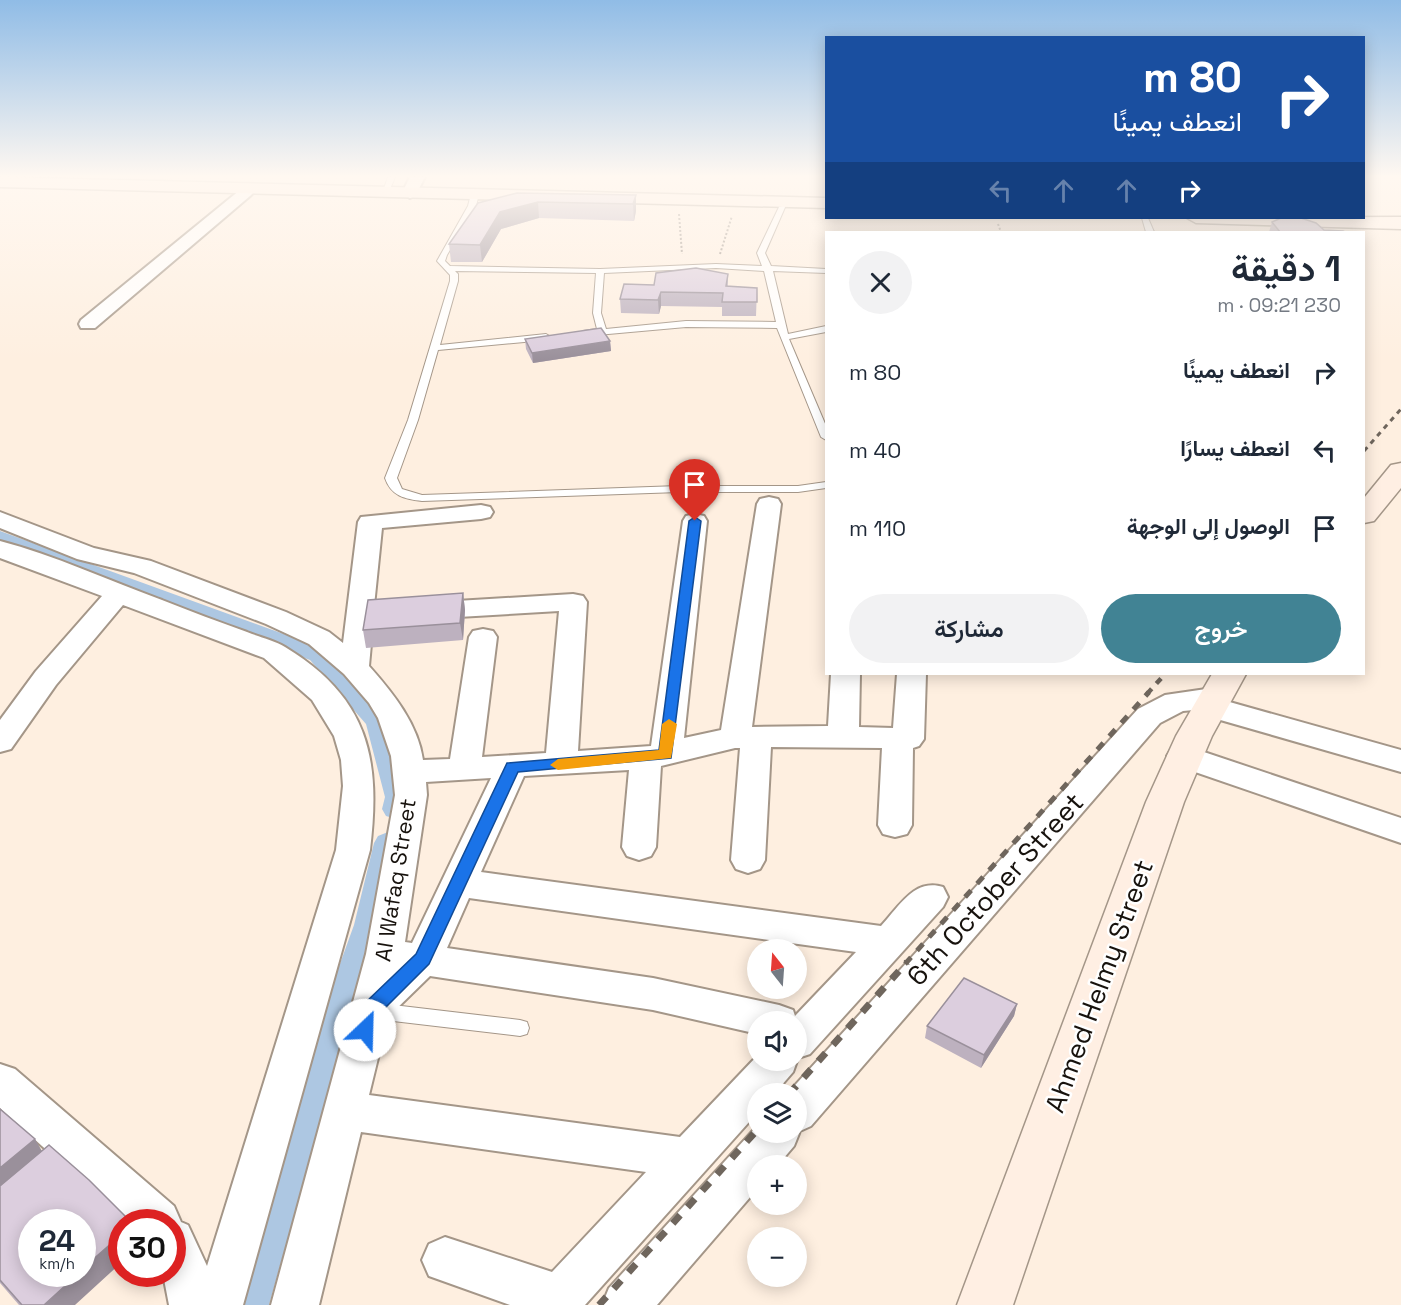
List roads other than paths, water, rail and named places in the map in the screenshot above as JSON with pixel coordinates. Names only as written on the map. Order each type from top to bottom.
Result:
[{"type":"main road","points":[[1365,514],[1401,471]]},
{"type":"main road","name":"Ahmed Helmy Street","points":[[985,1305],[1183,756],[1216,692]]},
{"type":"street","points":[[88,324],[191,238]]},
{"type":"street","points":[[748,860],[745,737],[769,504]]},
{"type":"street","points":[[354,668],[370,522],[481,512]]},
{"type":"street","name":"Al Wafaq Street","points":[[0,519],[86,554],[142,567],[276,618],[319,638],[354,668],[380,697],[393,718],[409,772],[409,817],[385,954],[295,1305]]},
{"type":"street","points":[[639,847],[695,521]]},
{"type":"street","name":"Al Wafaq Street","points":[[0,549],[120,592],[274,652],[304,673],[330,699],[348,730],[358,765],[360,805],[353,850],[219,1305]]},
{"type":"street","points":[[0,742],[46,678],[120,592]]},
{"type":"street","points":[[360,615],[573,602],[561,765]]},
{"type":"street","points":[[464,770],[483,637]]},
{"type":"street","points":[[843,736],[846,675]]},
{"type":"street","points":[[409,772],[561,765],[656,756],[692,745],[745,737],[843,736],[908,739],[912,675]]},
{"type":"street","points":[[1216,692],[1401,761]]},
{"type":"street","name":"6th October Street","points":[[807,1101],[1149,716],[1176,702],[1216,692]]},
{"type":"street","points":[[895,825],[898,738]]},
{"type":"street","points":[[1183,756],[1401,831]]},
{"type":"street","points":[[370,1010],[423,959],[513,767]]},
{"type":"street","points":[[459,883],[889,942]]},
{"type":"street","name":"6th October Street","points":[[807,1018],[889,942],[930,897]]},
{"type":"street","points":[[385,954],[653,994],[747,1017]]},
{"type":"street","points":[[444,1260],[556,1301],[769,1071]]},
{"type":"street","points":[[0,1082],[143,1209]]},
{"type":"street","points":[[344,1111],[689,1158]]},
{"type":"street","points":[[626,1305],[769,1143]]},
{"type":"street","points":[[186,1271],[193,1305]]},
{"type":"lane","points":[[453,238],[441,261],[454,273],[454,281],[413,420],[391,478],[393,488],[402,495],[422,498],[679,489],[798,489],[825,485]]},
{"type":"lane","points":[[768,238],[761,253],[767,267],[784,337],[825,435]]},
{"type":"lane","points":[[450,268],[600,271],[716,266],[825,271]]},
{"type":"lane","points":[[600,271],[597,313],[602,332]]},
{"type":"lane","points":[[580,334],[686,324],[781,325]]},
{"type":"lane","points":[[784,337],[825,329]]},
{"type":"lane","points":[[435,348],[558,336]]},
{"type":"lane","points":[[370,1010],[520,1028]]},
{"type":"waterway","points":[[0,537],[319,655],[378,722],[399,797],[396,809]]},
{"type":"waterway","points":[[249,1305],[308,1102],[369,925],[388,843]]},
{"type":"railway","points":[[1365,450],[1401,409]]},
{"type":"railway","points":[[1147,694],[1164,675]]},
{"type":"railway","points":[[905,964],[1149,692]]},
{"type":"railway","points":[[799,1083],[907,962]]},
{"type":"railway","points":[[599,1305],[747,1141]]}]
